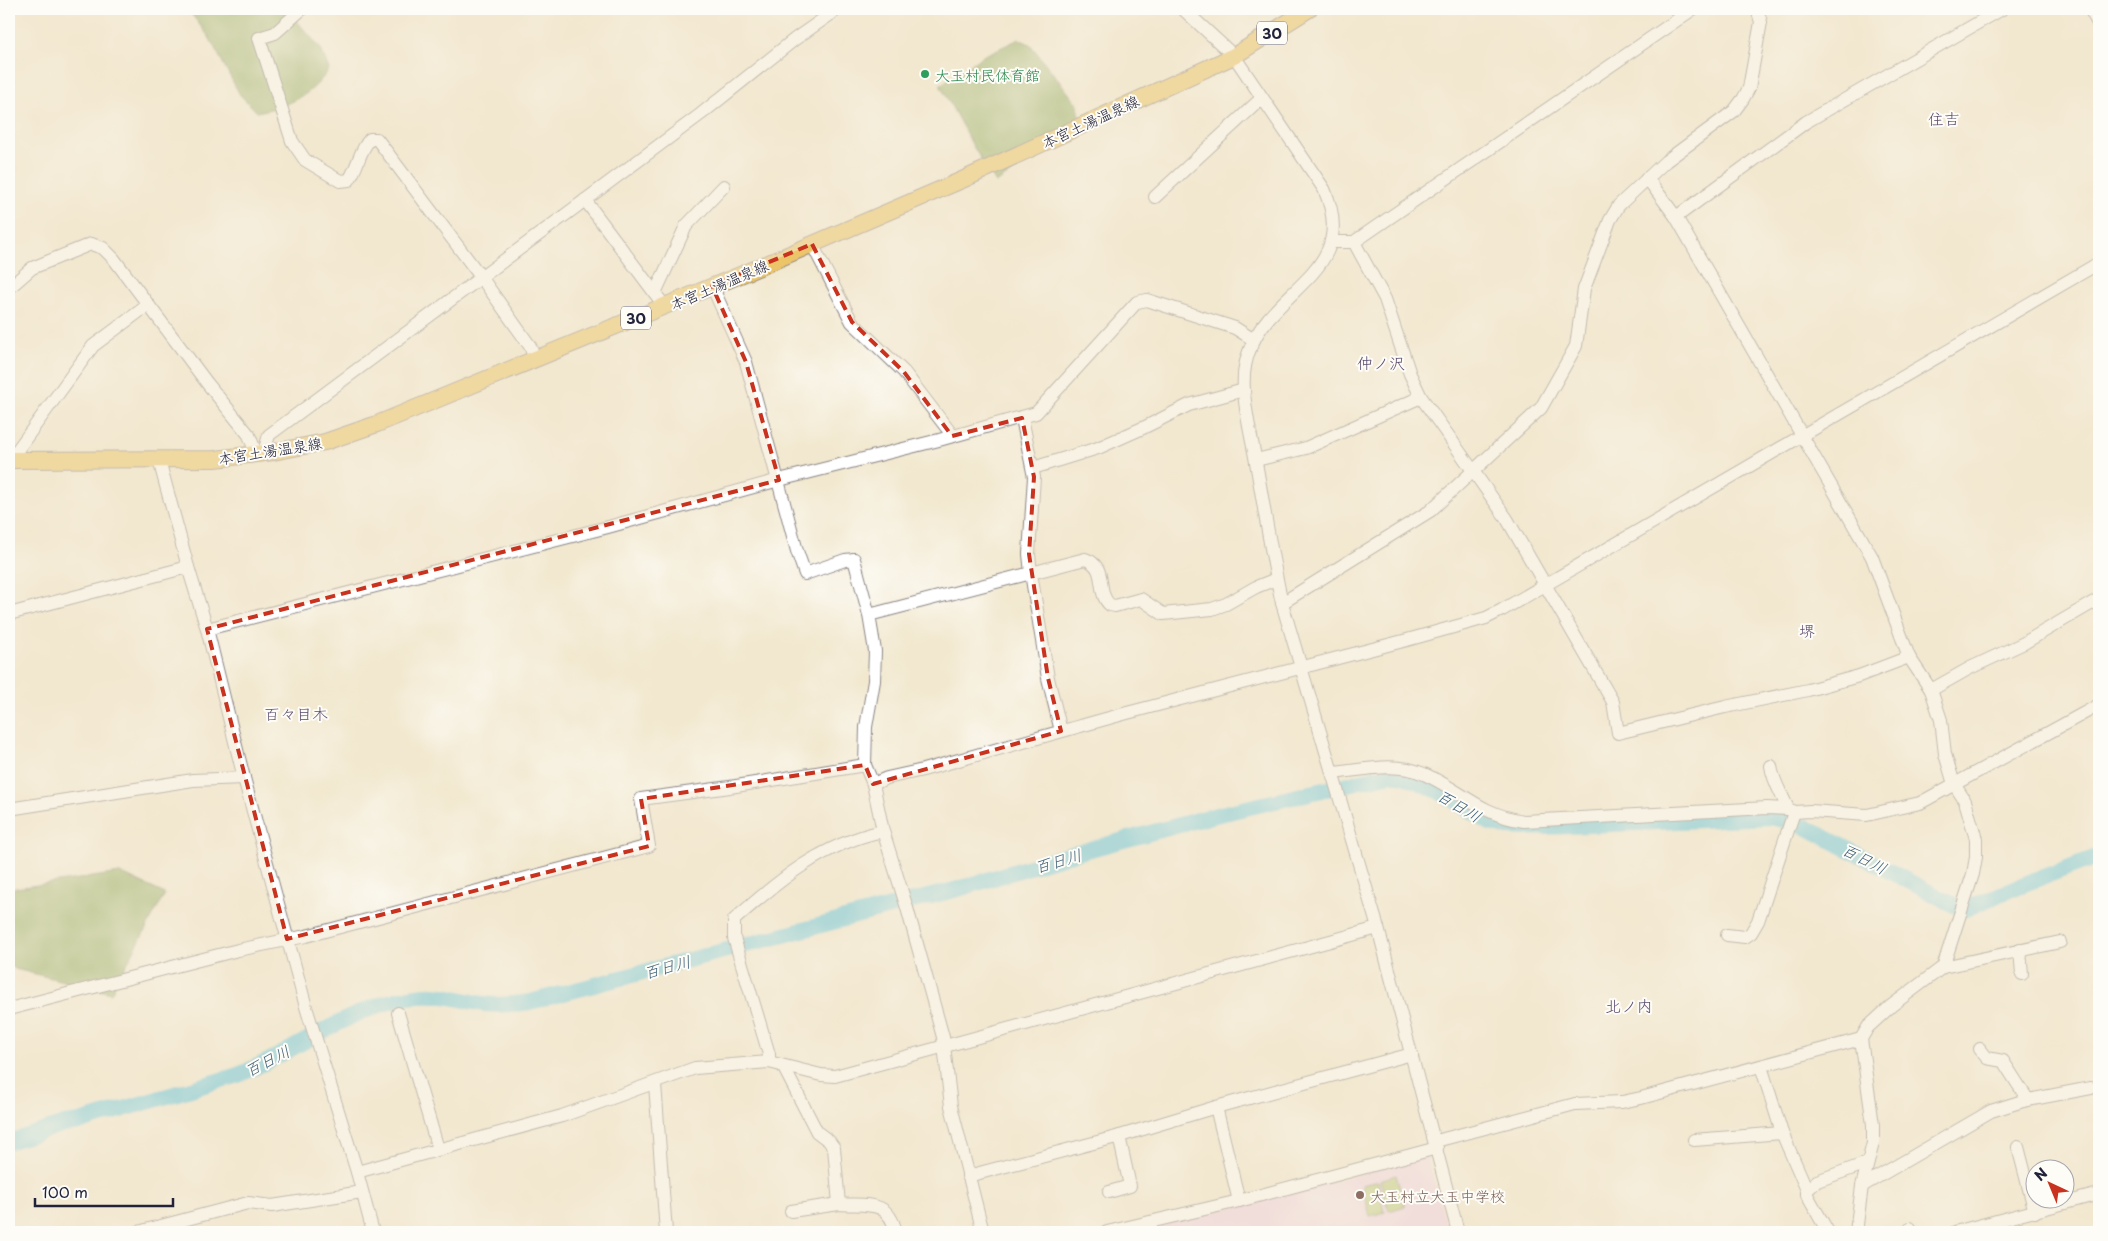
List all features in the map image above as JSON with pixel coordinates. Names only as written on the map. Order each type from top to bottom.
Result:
[{"type":"main road","name":"本宮土湯温泉線","points":[[10,460],[214,459],[326,442],[377,424],[535,359],[659,300],[712,286],[962,180],[1234,56],[1310,9]]},
{"type":"street","points":[[302,9],[275,33],[258,38],[292,141],[305,160],[340,181],[349,180],[356,171],[362,148],[370,139],[377,139],[482,276],[530,346],[535,359]]},
{"type":"street","points":[[260,453],[269,435],[700,114],[795,39],[838,9]]},
{"type":"street","points":[[1183,9],[1234,56],[1324,189],[1332,216],[1333,231],[1326,254],[1318,266],[1275,312],[1254,340],[1246,361],[1244,390],[1276,579],[1282,603],[1378,928],[1458,1232]]},
{"type":"street","points":[[1331,242],[1354,242],[1693,9]]},
{"type":"street","points":[[1282,603],[1430,511],[1540,408],[1576,346],[1584,289],[1610,220],[1619,205],[1666,161],[1734,111],[1749,88],[1762,22],[1757,9]]},
{"type":"street","points":[[1676,217],[1806,122],[2002,9]]},
{"type":"street","points":[[2090,9],[2099,25]]},
{"type":"street","points":[[1155,197],[1262,98]]},
{"type":"street","points":[[1647,178],[1676,217],[1872,557],[1909,657],[1931,690],[1941,720],[1945,754],[1954,784],[1965,802],[1976,839],[1976,857],[1943,967]]},
{"type":"street","points":[[659,300],[686,226],[724,186]]},
{"type":"street","points":[[585,200],[659,300]]},
{"type":"street","points":[[1354,242],[1385,299],[1410,374],[1421,396],[1508,519],[1544,585],[1613,702],[1618,733],[1725,707],[1808,690],[1859,676],[1909,657]]},
{"type":"street","points":[[9,288],[32,268],[91,244],[103,248],[114,259],[249,435],[260,453]]},
{"type":"street","points":[[812,244],[852,322],[904,372],[953,436]]},
{"type":"street","points":[[873,784],[887,778],[923,770],[1486,618],[2099,263]]},
{"type":"street","points":[[712,286],[746,362],[797,551],[806,574],[846,560],[854,560],[869,616],[875,651],[874,681],[866,727],[865,765],[873,784],[883,830],[907,908],[944,1045],[951,1106],[983,1232]]},
{"type":"street","points":[[207,629],[608,527],[779,480],[1036,414],[1137,302],[1147,300],[1235,328],[1254,340]]},
{"type":"street","points":[[10,460],[93,346],[148,305]]},
{"type":"street","points":[[1033,468],[1098,448],[1189,405],[1244,390]]},
{"type":"street","points":[[1256,460],[1306,448],[1421,396]]},
{"type":"street","points":[[1022,418],[1033,468],[1029,554],[1031,573],[1048,678],[1061,732]]},
{"type":"street","points":[[159,460],[207,629],[287,939],[313,1031],[358,1172],[373,1232]]},
{"type":"street","points":[[869,616],[1085,559],[1093,562],[1097,567],[1106,602],[1110,605],[1115,606],[1141,599],[1145,600],[1160,613],[1168,614],[1218,608],[1256,587],[1276,579]]},
{"type":"street","points":[[9,614],[188,567]]},
{"type":"street","points":[[1931,690],[1970,668],[2024,643],[2099,600]]},
{"type":"street","points":[[1334,776],[1381,767],[1403,768],[1424,773],[1488,811],[1508,819],[1524,821],[1767,808],[1791,816],[1867,815],[1878,808],[1920,803],[2099,705]]},
{"type":"street","points":[[9,1009],[287,939],[306,936],[649,846],[641,799],[865,765]]},
{"type":"street","points":[[1728,935],[1745,937],[1751,933],[1758,921],[1791,816],[1774,781],[1771,766]]},
{"type":"street","points":[[9,809],[193,780],[244,778]]},
{"type":"street","points":[[769,1062],[769,1054],[734,938],[734,920],[778,882],[813,857],[883,830]]},
{"type":"street","points":[[358,1172],[562,1116],[695,1068],[769,1062],[821,1075],[835,1076],[1378,928]]},
{"type":"street","points":[[1856,1232],[1862,1186],[1873,1143],[1873,1126],[1861,1039],[1868,1027],[1891,1006],[1943,967],[2060,942]]},
{"type":"street","points":[[2020,950],[2022,974]]},
{"type":"street","points":[[398,1013],[438,1149]]},
{"type":"street","points":[[1107,1232],[1239,1201],[1575,1104],[1622,1102],[1641,1098],[1861,1039]]},
{"type":"street","points":[[1980,1049],[1987,1058],[2003,1061],[2028,1100]]},
{"type":"street","points":[[968,1176],[1412,1054]]},
{"type":"street","points":[[783,1066],[817,1132],[834,1148],[839,1204]]},
{"type":"street","points":[[1761,1066],[1782,1133],[1807,1190],[1807,1195],[1828,1232]]},
{"type":"street","points":[[655,1084],[666,1232]]},
{"type":"street","points":[[1862,1186],[1991,1111],[2028,1100],[2091,1088]]},
{"type":"street","points":[[1216,1108],[1239,1201]]},
{"type":"street","points":[[1694,1140],[1782,1133]]},
{"type":"street","points":[[1108,1192],[1130,1186],[1119,1136]]},
{"type":"street","points":[[2018,1147],[2035,1212]]},
{"type":"street","points":[[1807,1190],[1817,1181],[1867,1163]]},
{"type":"street","points":[[138,1232],[248,1202],[272,1206],[362,1192]]},
{"type":"street","points":[[1955,1232],[2099,1194]]},
{"type":"street","points":[[791,1211],[839,1204],[880,1207],[892,1218],[896,1232]]},
{"type":"highlighted area","points":[[812,244],[852,322],[904,372],[952,436],[1022,418],[1034,477],[1029,554],[1048,678],[1061,731],[873,784],[865,765],[641,799],[649,846],[287,939],[207,629],[779,480],[746,362],[712,286]]},
{"type":"shaded area","name":"大玉村立大玉中学校","points":[[1427,1157],[1449,1232],[1137,1232]]},
{"type":"green space","points":[[190,9],[281,9],[291,14],[321,49],[329,69],[315,87],[298,99],[279,107],[257,112],[240,95],[209,37],[192,15]]},
{"type":"green space","points":[[1019,39],[1030,44],[1078,105],[1081,124],[996,183],[974,148],[940,85],[983,56]]},
{"type":"green space","points":[[120,873],[165,894],[111,993],[15,969],[9,964],[9,889]]},
{"type":"green space","points":[[1396,1175],[1405,1206],[1389,1211],[1380,1180]]},
{"type":"green space","points":[[1378,1181],[1385,1212],[1370,1216],[1362,1185]]},
{"type":"waterway","name":"百日川","points":[[9,1142],[64,1124],[80,1122],[238,1075],[261,1065],[352,1016],[399,999],[431,995],[446,996],[490,1005],[530,1002],[958,889],[1065,856],[1216,815],[1391,774],[1405,776],[1438,791],[1490,823],[1505,827],[1525,828],[1770,817],[1800,824],[1954,905],[1966,909],[2019,886],[2099,856]]},
{"type":"place","name":"大玉村民体育館","points":[[925,74]]},
{"type":"place","name":"大玉村立大玉中学校","points":[[1360,1195]]},
{"type":"district","name":"住吉","points":[[1944,118]]},
{"type":"district","name":"仲ノ沢","points":[[1381,362]]},
{"type":"district","name":"堺","points":[[1807,630]]},
{"type":"district","name":"百々目木","points":[[296,713]]},
{"type":"district","name":"北ノ内","points":[[1629,1005]]}]
